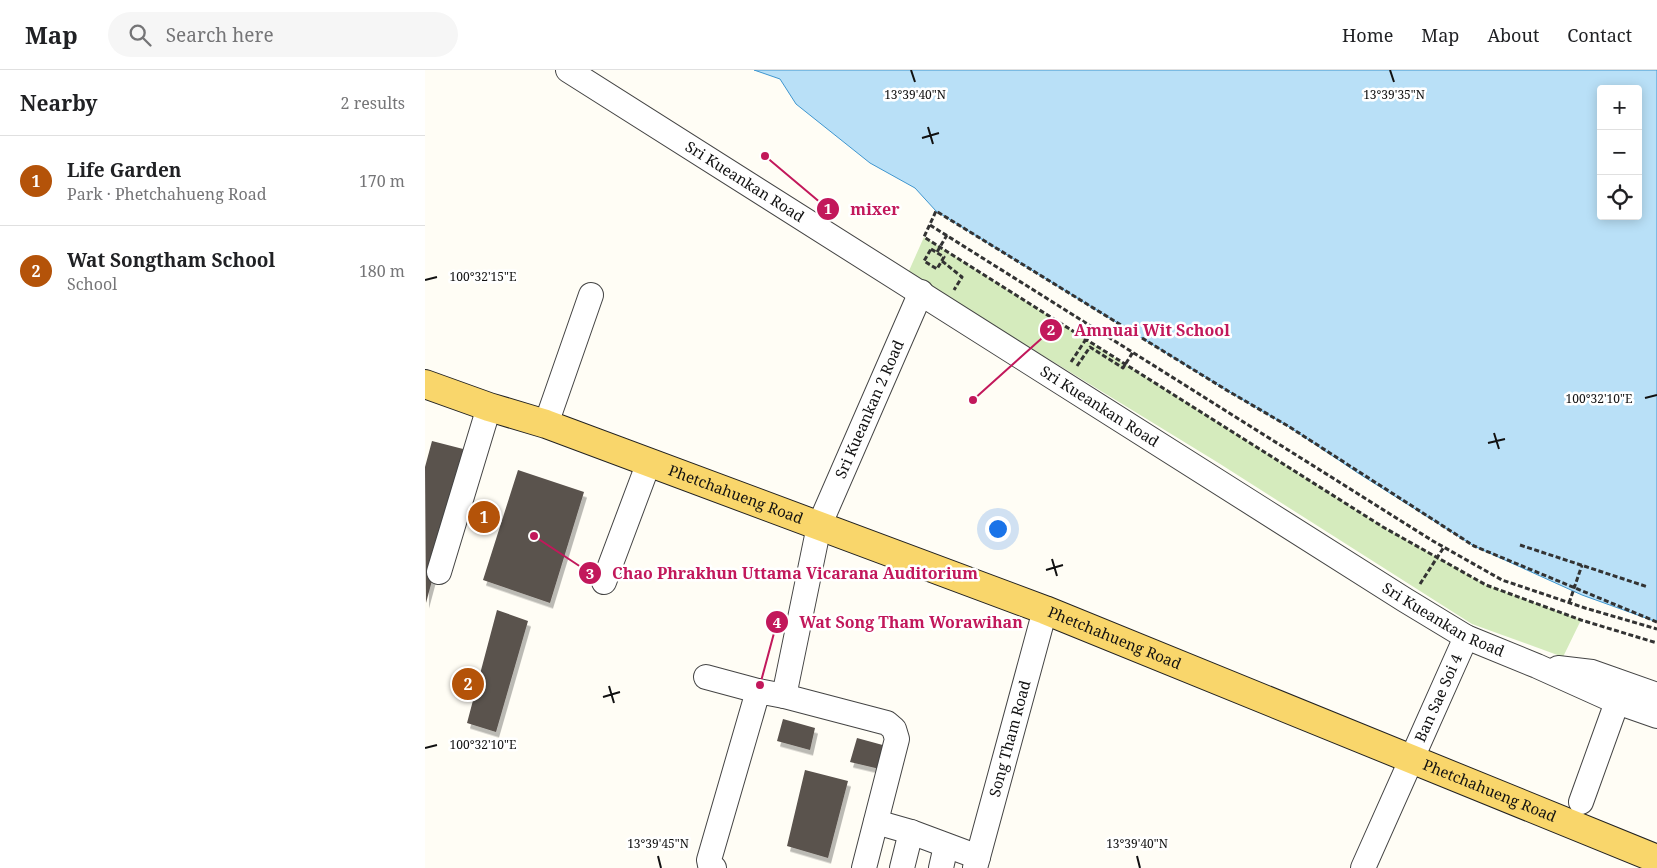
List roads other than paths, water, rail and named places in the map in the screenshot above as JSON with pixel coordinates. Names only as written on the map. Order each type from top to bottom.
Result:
[{"type":"main road","name":"Phetchahueng Road","points":[[425,384],[489,407],[546,424],[1045,610],[1657,859]]},
{"type":"street","name":"Sri Kueankan Road","points":[[568,70],[1467,637],[1617,702],[1657,716]]},
{"type":"street","name":"Sri Kueankan 2 Road","points":[[784,696],[819,526],[921,292]]},
{"type":"street","points":[[546,424],[591,295]]},
{"type":"street","points":[[439,572],[489,407]]},
{"type":"street","points":[[604,582],[649,462]]},
{"type":"street","name":"Song Tham Road","points":[[978,865],[1045,610]]},
{"type":"street","name":"Ban Sae Soi 4","points":[[1363,868],[1467,637]]},
{"type":"street","name":"Sri Kueankan Road","points":[[1537,666],[1592,672],[1657,695]]},
{"type":"street","points":[[706,676],[887,723],[894,729],[897,739],[864,868]]},
{"type":"street","points":[[714,868],[710,865],[709,860],[758,691]]},
{"type":"street","points":[[1581,802],[1617,702]]},
{"type":"street","points":[[876,822],[911,832],[944,857],[978,865]]},
{"type":"street","points":[[902,868],[911,832]]},
{"type":"water","points":[[754,70],[1657,70],[1657,622],[1582,595],[1474,546],[1358,473],[1288,426],[936,211],[915,188],[870,163],[796,104],[780,79]]},
{"type":"place","name":"mixer","points":[[765,156]]},
{"type":"place","name":"Amnuai Wit School","points":[[973,400]]},
{"type":"place","name":"Life Garden","points":[[484,517]]},
{"type":"place","name":"Chao Phrakhun Uttama Vicarana Auditorium","points":[[534,536]]},
{"type":"place","name":"Wat Songtham School","points":[[468,684]]},
{"type":"place","name":"Wat Song Tham Worawihan","points":[[760,685]]}]
